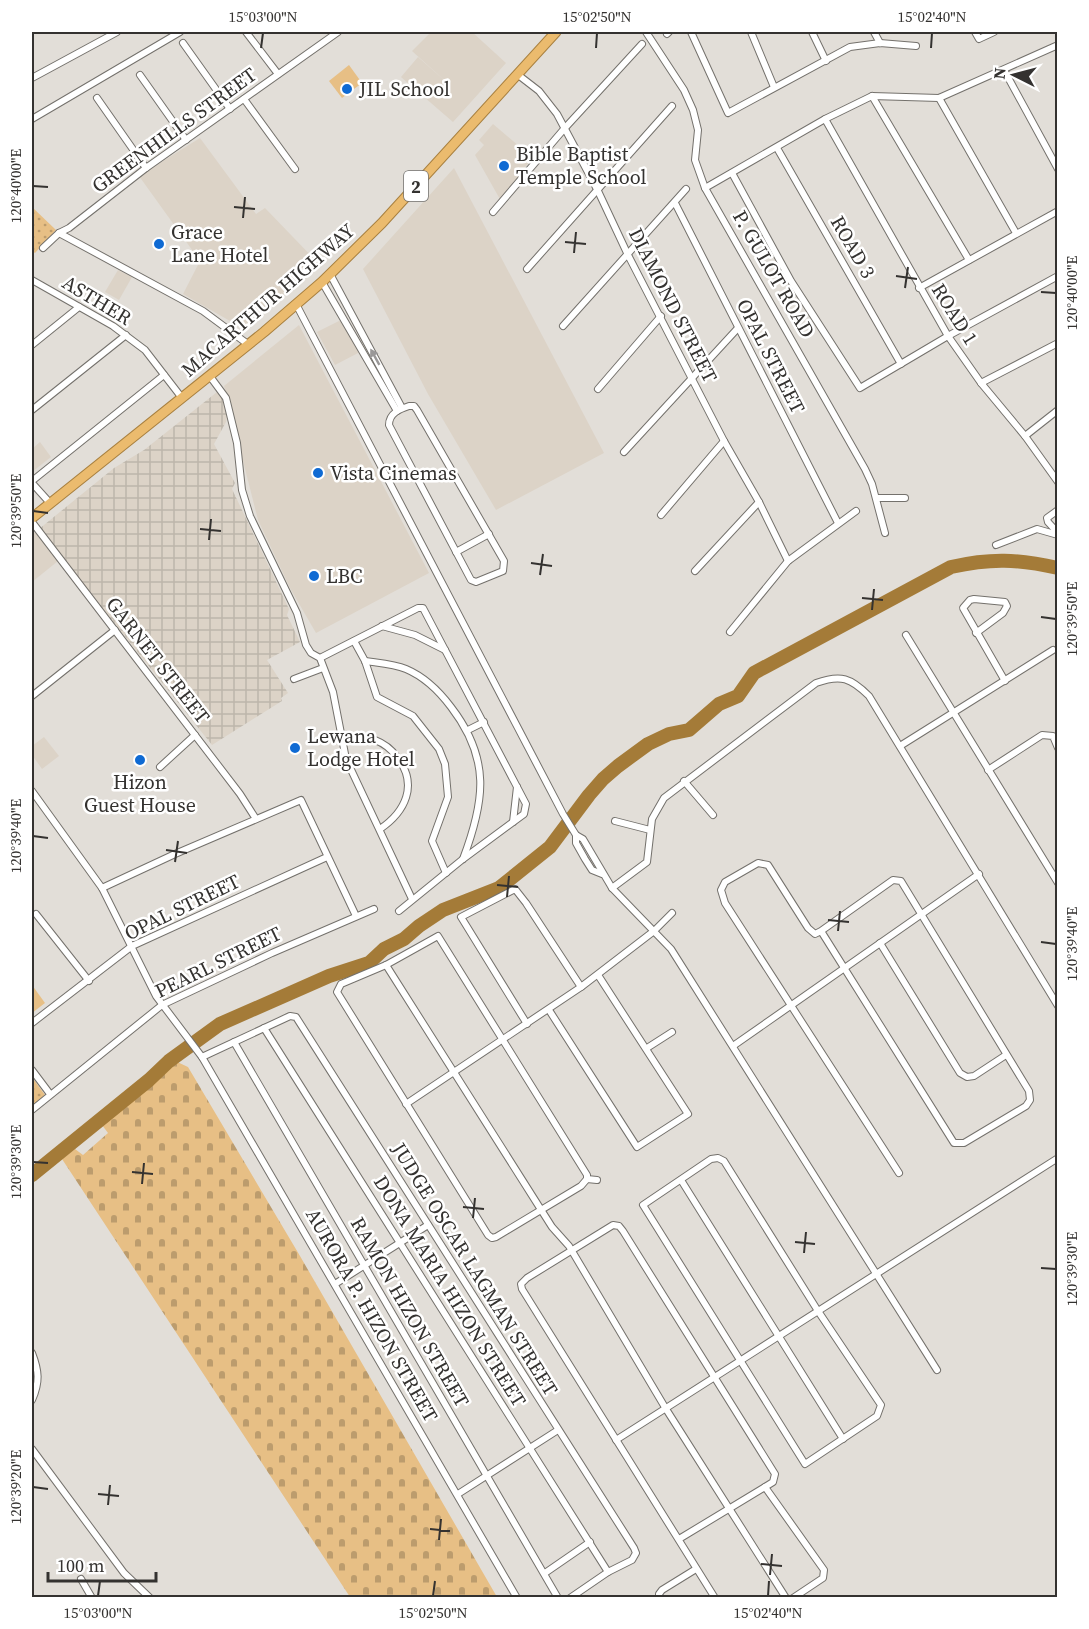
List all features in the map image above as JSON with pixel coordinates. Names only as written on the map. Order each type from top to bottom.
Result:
[{"type":"highway","name":"MACARTHUR HIGHWAY","points":[[32,520],[50,503],[249,345],[322,282],[382,223],[555,32]]},
{"type":"street","points":[[32,78],[117,32]]},
{"type":"street","points":[[32,119],[180,32]]},
{"type":"street","points":[[246,32],[278,74]]},
{"type":"street","points":[[324,32],[329,38]]},
{"type":"street","name":"GREENHILLS STREET","points":[[43,248],[59,233],[69,228],[146,168],[338,32]]},
{"type":"street","name":"P. GULOT ROAD","points":[[646,32],[684,90],[693,110],[698,130],[695,160],[705,188],[859,458],[877,498],[885,533]]},
{"type":"street","points":[[691,32],[728,114],[850,47],[880,43],[916,46]]},
{"type":"street","points":[[751,32],[774,87]]},
{"type":"street","points":[[812,32],[826,61]]},
{"type":"street","points":[[874,32],[880,43]]},
{"type":"street","points":[[975,32],[979,39],[993,32]]},
{"type":"street","points":[[183,43],[230,109]]},
{"type":"street","points":[[493,212],[564,129],[642,44]]},
{"type":"street","points":[[705,188],[825,119],[872,96],[939,98],[1058,45]]},
{"type":"street","points":[[1004,70],[1058,169]]},
{"type":"street","name":"DIAMOND STREET","points":[[518,74],[551,104],[788,561]]},
{"type":"street","points":[[140,75],[186,140]]},
{"type":"street","points":[[872,96],[969,260]]},
{"type":"street","points":[[97,98],[146,168]]},
{"type":"street","points":[[939,98],[1016,233]]},
{"type":"street","points":[[244,99],[295,169]]},
{"type":"street","points":[[527,269],[672,106]]},
{"type":"street","name":"ROAD 1","points":[[825,119],[948,336],[981,383],[1025,436],[1057,480]]},
{"type":"street","name":"ROAD 3","points":[[777,147],[901,364]]},
{"type":"street","points":[[732,173],[792,281],[860,388],[948,336],[1058,276]]},
{"type":"street","points":[[563,326],[686,189]]},
{"type":"street","name":"OPAL STREET","points":[[675,203],[838,524]]},
{"type":"street","points":[[919,288],[1058,211]]},
{"type":"street","points":[[59,233],[203,311],[249,345]]},
{"type":"street","points":[[330,274],[399,410]]},
{"type":"street","name":"ASTHER","points":[[33,282],[126,335],[145,350],[182,398]]},
{"type":"street","points":[[322,282],[399,410]]},
{"type":"street","points":[[296,304],[562,814],[572,828],[576,836],[576,843],[588,865],[592,870],[602,874],[612,888],[671,950],[937,1370]]},
{"type":"street","points":[[32,345],[79,307]]},
{"type":"street","points":[[598,389],[661,316]]},
{"type":"street","points":[[624,452],[738,328]]},
{"type":"street","points":[[32,410],[126,335]]},
{"type":"street","points":[[981,383],[1058,343]]},
{"type":"street","points":[[50,503],[32,482],[164,375]]},
{"type":"street","points":[[209,375],[226,398],[237,443],[242,490],[250,516],[297,612],[306,645],[320,658],[333,692],[346,759],[412,899]]},
{"type":"street","points":[[409,406],[414,406],[417,410],[504,561],[502,571],[474,582],[471,580],[389,424],[392,414],[399,410],[409,406]]},
{"type":"street","points":[[1025,436],[1058,410]]},
{"type":"street","points":[[661,515],[724,441]]},
{"type":"street","points":[[877,498],[905,498]]},
{"type":"street","points":[[695,571],[759,502]]},
{"type":"street","points":[[1058,510],[1048,516],[1048,522],[1058,534]]},
{"type":"street","points":[[730,632],[788,561],[856,511]]},
{"type":"street","name":"GARNET STREET","points":[[32,520],[240,794],[256,819]]},
{"type":"street","points":[[996,545],[1037,529],[1058,534]]},
{"type":"street","points":[[456,552],[489,534]]},
{"type":"street","points":[[976,633],[1003,613],[1007,606],[1005,602],[974,599],[967,602],[963,608],[976,633],[1005,681]]},
{"type":"street","points":[[320,658],[382,625],[418,608],[423,608],[526,804],[524,814],[463,859],[399,911]]},
{"type":"street","points":[[382,625],[415,635],[446,650]]},
{"type":"street","points":[[32,696],[115,630]]},
{"type":"street","points":[[906,635],[1058,882]]},
{"type":"street","points":[[354,641],[365,661],[377,697],[413,716],[442,756],[447,777],[447,797],[432,841],[446,873]]},
{"type":"street","points":[[900,746],[1053,650]]},
{"type":"street","points":[[365,661],[404,668],[430,683],[468,730],[476,750],[481,774],[478,812],[463,859]]},
{"type":"street","points":[[294,679],[323,668]]},
{"type":"street","points":[[612,888],[647,862],[652,819],[660,803],[684,781],[816,683],[828,679],[844,678],[869,696],[1058,1006]]},
{"type":"street","points":[[468,730],[484,722]]},
{"type":"street","points":[[160,767],[195,735]]},
{"type":"street","points":[[988,770],[1042,735],[1053,736],[1058,748]]},
{"type":"street","points":[[342,740],[362,738],[377,741],[395,754],[404,768],[408,789],[404,805],[397,816],[380,829]]},
{"type":"street","points":[[684,781],[713,815]]},
{"type":"street","points":[[513,822],[517,787]]},
{"type":"street","name":"AURORA P. HIZON STREET","points":[[32,791],[102,888],[150,986],[202,1057],[518,1598]]},
{"type":"street","points":[[102,888],[301,800],[356,916]]},
{"type":"street","points":[[615,821],[650,831]]},
{"type":"street","name":"OPAL STREET","points":[[32,1023],[132,946],[327,857]]},
{"type":"street","points":[[821,931],[954,1143],[964,1143],[1029,1104],[1029,1091],[901,881],[894,880],[818,933],[812,932],[765,863],[758,863],[722,885],[722,896],[725,903],[899,1173]]},
{"type":"street","points":[[733,1046],[979,874]]},
{"type":"street","points":[[527,1024],[461,917],[515,889],[581,987]]},
{"type":"street","name":"PEARL STREET","points":[[32,1110],[162,1005],[374,909]]},
{"type":"street","points":[[406,1104],[503,1041],[598,975],[654,931],[672,913]]},
{"type":"street","points":[[36,914],[89,981]]},
{"type":"street","points":[[438,936],[585,1171],[586,1179],[581,1186],[496,1237],[492,1238],[488,1235],[337,992],[341,984],[386,965],[438,936]]},
{"type":"street","points":[[880,943],[960,1073],[967,1077],[974,1076],[1006,1055]]},
{"type":"street","points":[[386,965],[552,1227],[569,1246],[666,1409],[786,1598]]},
{"type":"street","points":[[549,1010],[637,1148],[688,1114],[598,975]]},
{"type":"street","name":"JUDGE OSCAR LAGMAN STREET","points":[[264,1028],[290,1016],[296,1017],[630,1543],[635,1556],[608,1572]]},
{"type":"street","points":[[202,1057],[264,1028]]},
{"type":"street","name":"DONA MARIA HIZON STREET","points":[[264,1028],[608,1572]]},
{"type":"street","points":[[647,1048],[672,1032]]},
{"type":"street","name":"RAMON HIZON STREET","points":[[234,1042],[558,1598]]},
{"type":"street","points":[[32,1070],[50,1094]]},
{"type":"street","points":[[718,1158],[724,1161],[818,1311],[881,1405],[878,1416],[805,1464],[643,1205],[711,1159],[718,1158]]},
{"type":"street","points":[[616,1440],[1058,1158]]},
{"type":"street","points":[[586,1179],[597,1180]]},
{"type":"street","points":[[681,1180],[843,1439]]},
{"type":"street","points":[[335,1284],[428,1225]]},
{"type":"street","points":[[679,1539],[773,1482],[775,1474],[620,1226],[613,1225],[523,1281],[522,1289],[715,1598]]},
{"type":"street","points":[[32,1353],[38,1369],[32,1400]]},
{"type":"street","points":[[458,1494],[558,1430]]},
{"type":"street","points":[[32,1449],[124,1573],[150,1598]]},
{"type":"street","points":[[765,1487],[824,1570],[823,1578],[793,1598]]},
{"type":"street","points":[[545,1573],[590,1542]]},
{"type":"street","points":[[659,1598],[662,1590],[696,1569]]},
{"type":"street","points":[[570,1598],[608,1572]]},
{"type":"street","points":[[81,1580],[93,1598]]},
{"type":"shaded area","points":[[431,32],[472,32],[506,63],[453,122],[401,77],[418,57],[452,87],[412,51]]},
{"type":"shaded area","name":"Bible Baptist Temple School","points":[[493,124],[533,158],[501,201],[475,155],[484,145],[479,140]]},
{"type":"shaded area","points":[[200,138],[256,214],[265,208],[319,264],[244,329],[183,294],[200,261],[139,176]]},
{"type":"shaded area","points":[[454,168],[604,453],[496,510],[428,394],[363,269]]},
{"type":"shaded area","points":[[118,270],[132,277],[119,300],[105,292]]},
{"type":"shaded area","points":[[343,319],[360,352],[335,365],[317,332]]},
{"type":"shaded area","points":[[299,325],[429,573],[316,633],[290,588],[258,520],[224,386]]},
{"type":"shaded area","points":[[217,392],[225,401],[228,411],[226,422],[214,444],[235,483],[232,489],[289,609],[287,615],[300,642],[267,660],[288,693],[281,698],[282,701],[212,745],[39,529],[114,468],[144,450]]},
{"type":"shaded area","points":[[40,442],[51,457],[32,472],[32,449]]},
{"type":"shaded area","points":[[35,532],[58,561],[32,582],[32,535]]},
{"type":"shaded area","points":[[44,737],[59,756],[42,769],[32,755],[32,746]]},
{"type":"green space","points":[[349,65],[362,83],[342,98],[329,81]]},
{"type":"green space","points":[[32,207],[56,230],[35,253],[32,251]]},
{"type":"green space","points":[[32,985],[45,1003],[32,1013]]},
{"type":"green space","points":[[173,1060],[188,1067],[497,1597],[350,1597],[62,1159],[75,1149],[83,1155],[108,1133],[102,1125]]},
{"type":"green space","points":[[32,1077],[45,1095],[32,1106]]},
{"type":"waterway","points":[[32,1175],[149,1080],[169,1061],[220,1024],[329,976],[369,963],[384,949],[404,939],[443,910],[499,888],[550,847],[589,795],[618,766],[648,744],[669,734],[689,730],[719,704],[738,696],[754,673],[951,567],[979,562],[1004,561],[1058,568]]},
{"type":"place","name":"JIL School","points":[[347,89]]},
{"type":"place","name":"Bible Baptist Temple School","points":[[504,166]]},
{"type":"place","name":"Grace Lane Hotel","points":[[159,244]]},
{"type":"place","name":"Vista Cinemas","points":[[318,473]]},
{"type":"place","name":"LBC","points":[[314,576]]},
{"type":"place","name":"Lewana Lodge Hotel","points":[[295,748]]},
{"type":"place","name":"Hizon Guest House","points":[[140,760]]}]
